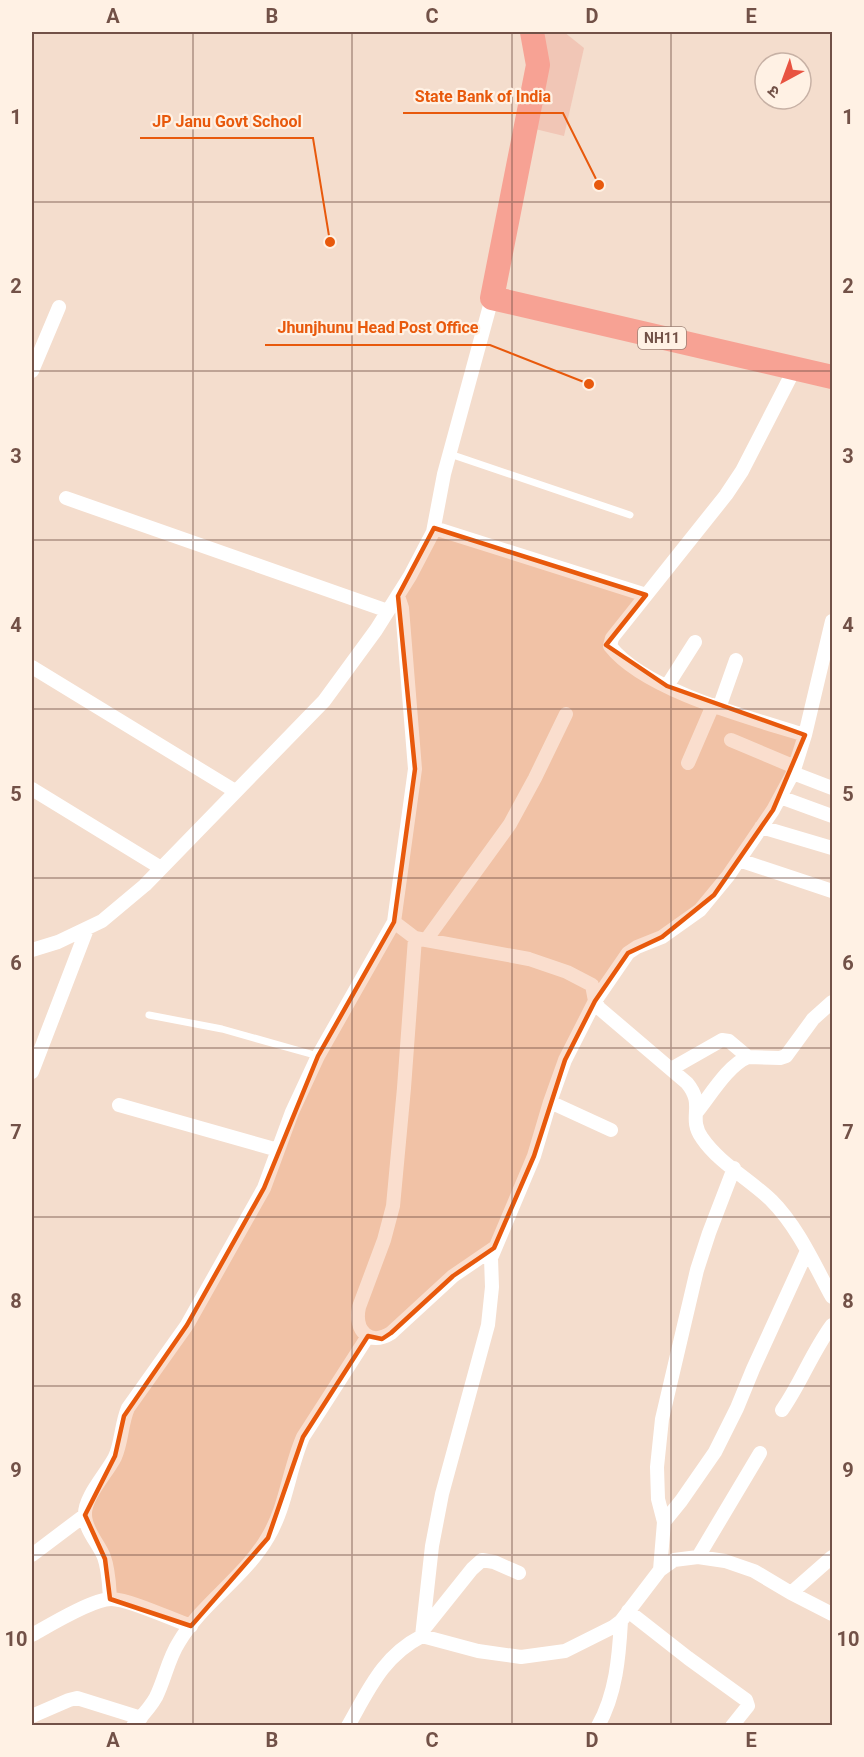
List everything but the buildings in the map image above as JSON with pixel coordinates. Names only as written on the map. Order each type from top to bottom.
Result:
[{"type":"highway","points":[[494,291],[538,65],[532,32]]},
{"type":"highway","name":"NH11","points":[[494,291],[688,327],[832,362]]},
{"type":"highway","name":"NH11","points":[[494,291],[832,377]]},
{"type":"street","points":[[32,950],[58,942],[102,921],[145,885],[324,701],[388,611],[410,576],[434,528],[450,454],[494,291]]},
{"type":"street","points":[[32,371],[59,307]]},
{"type":"street","points":[[795,368],[742,471],[726,495],[612,638],[610,646],[637,669],[667,686],[716,706],[805,735]]},
{"type":"street","points":[[66,498],[388,611]]},
{"type":"street","points":[[434,528],[646,595]]},
{"type":"street","points":[[110,1599],[109,1572],[85,1515],[90,1498],[115,1456],[128,1408],[187,1326],[264,1188],[292,1112],[318,1056],[394,922],[415,769],[402,608],[398,596]]},
{"type":"street","points":[[423,1633],[432,1546],[442,1494],[489,1318],[492,1287],[491,1258],[531,1164],[565,1060],[595,1001],[628,952],[662,937],[700,910],[714,895],[739,860],[780,797],[794,770],[805,735],[832,621]]},
{"type":"street","points":[[667,686],[695,642]]},
{"type":"street","points":[[688,763],[736,660]]},
{"type":"street","points":[[32,667],[235,791]]},
{"type":"street","points":[[494,1248],[453,1276],[382,1339],[376,1340],[368,1336],[358,1325],[357,1317],[362,1298],[384,1240],[393,1206],[421,939],[510,824],[566,714]]},
{"type":"street","points":[[731,740],[832,788]]},
{"type":"street","points":[[32,789],[161,868]]},
{"type":"street","points":[[780,797],[832,816]]},
{"type":"street","points":[[761,827],[832,848]]},
{"type":"street","points":[[739,860],[832,891]]},
{"type":"street","points":[[394,922],[421,939],[529,959],[547,964],[591,983],[598,1008],[694,1091],[697,1096],[696,1123],[701,1137],[772,1201],[793,1227],[832,1297]]},
{"type":"street","points":[[32,1072],[87,928]]},
{"type":"street","points":[[696,1113],[730,1070],[748,1057],[780,1058],[786,1056],[813,1020],[832,1002]]},
{"type":"street","points":[[671,1069],[722,1040],[729,1041],[748,1057]]},
{"type":"street","points":[[550,1102],[611,1130]]},
{"type":"street","points":[[118,1105],[278,1150]]},
{"type":"street","points":[[660,1570],[664,1522],[658,1499],[657,1482],[662,1419],[697,1270],[734,1168]]},
{"type":"street","points":[[664,1522],[715,1452],[807,1251]]},
{"type":"street","points":[[782,1410],[801,1381],[819,1342],[832,1325]]},
{"type":"street","points":[[32,1716],[77,1698],[137,1722],[156,1697],[171,1655],[191,1626],[245,1568],[268,1538],[282,1504],[295,1455],[303,1437],[368,1336]]},
{"type":"street","points":[[698,1557],[760,1453]]},
{"type":"street","points":[[32,1555],[85,1515]]},
{"type":"street","points":[[423,1633],[478,1651],[520,1658],[565,1651],[613,1627],[660,1570],[674,1560],[698,1557],[725,1561],[754,1571],[832,1614]]},
{"type":"street","points":[[791,1593],[832,1557]]},
{"type":"street","points":[[348,1725],[376,1674],[423,1633],[472,1569],[482,1560],[519,1572]]},
{"type":"street","points":[[32,1635],[97,1602],[110,1599],[126,1602],[191,1626]]},
{"type":"street","points":[[598,1725],[611,1694],[624,1616]]},
{"type":"street","points":[[624,1616],[732,1688],[746,1700],[748,1706],[732,1725]]},
{"type":"lane","points":[[450,454],[630,515]]},
{"type":"lane","points":[[149,1015],[222,1029],[318,1056]]},
{"type":"highlighted area","points":[[434,528],[646,595],[606,645],[667,686],[805,735],[773,810],[714,895],[662,937],[628,953],[595,1001],[565,1060],[534,1156],[494,1248],[453,1276],[391,1333],[382,1339],[368,1336],[303,1437],[268,1538],[191,1626],[110,1599],[105,1559],[85,1515],[115,1456],[124,1416],[187,1325],[264,1188],[318,1056],[394,922],[415,769],[398,596]]},
{"type":"shaded area","points":[[32,32],[832,32],[832,1725],[32,1725]]},
{"type":"place","name":"State Bank of India","points":[[599,185]]},
{"type":"place","name":"JP Janu Govt School","points":[[330,242]]},
{"type":"place","name":"Jhunjhunu Head Post Office","points":[[589,384]]}]
